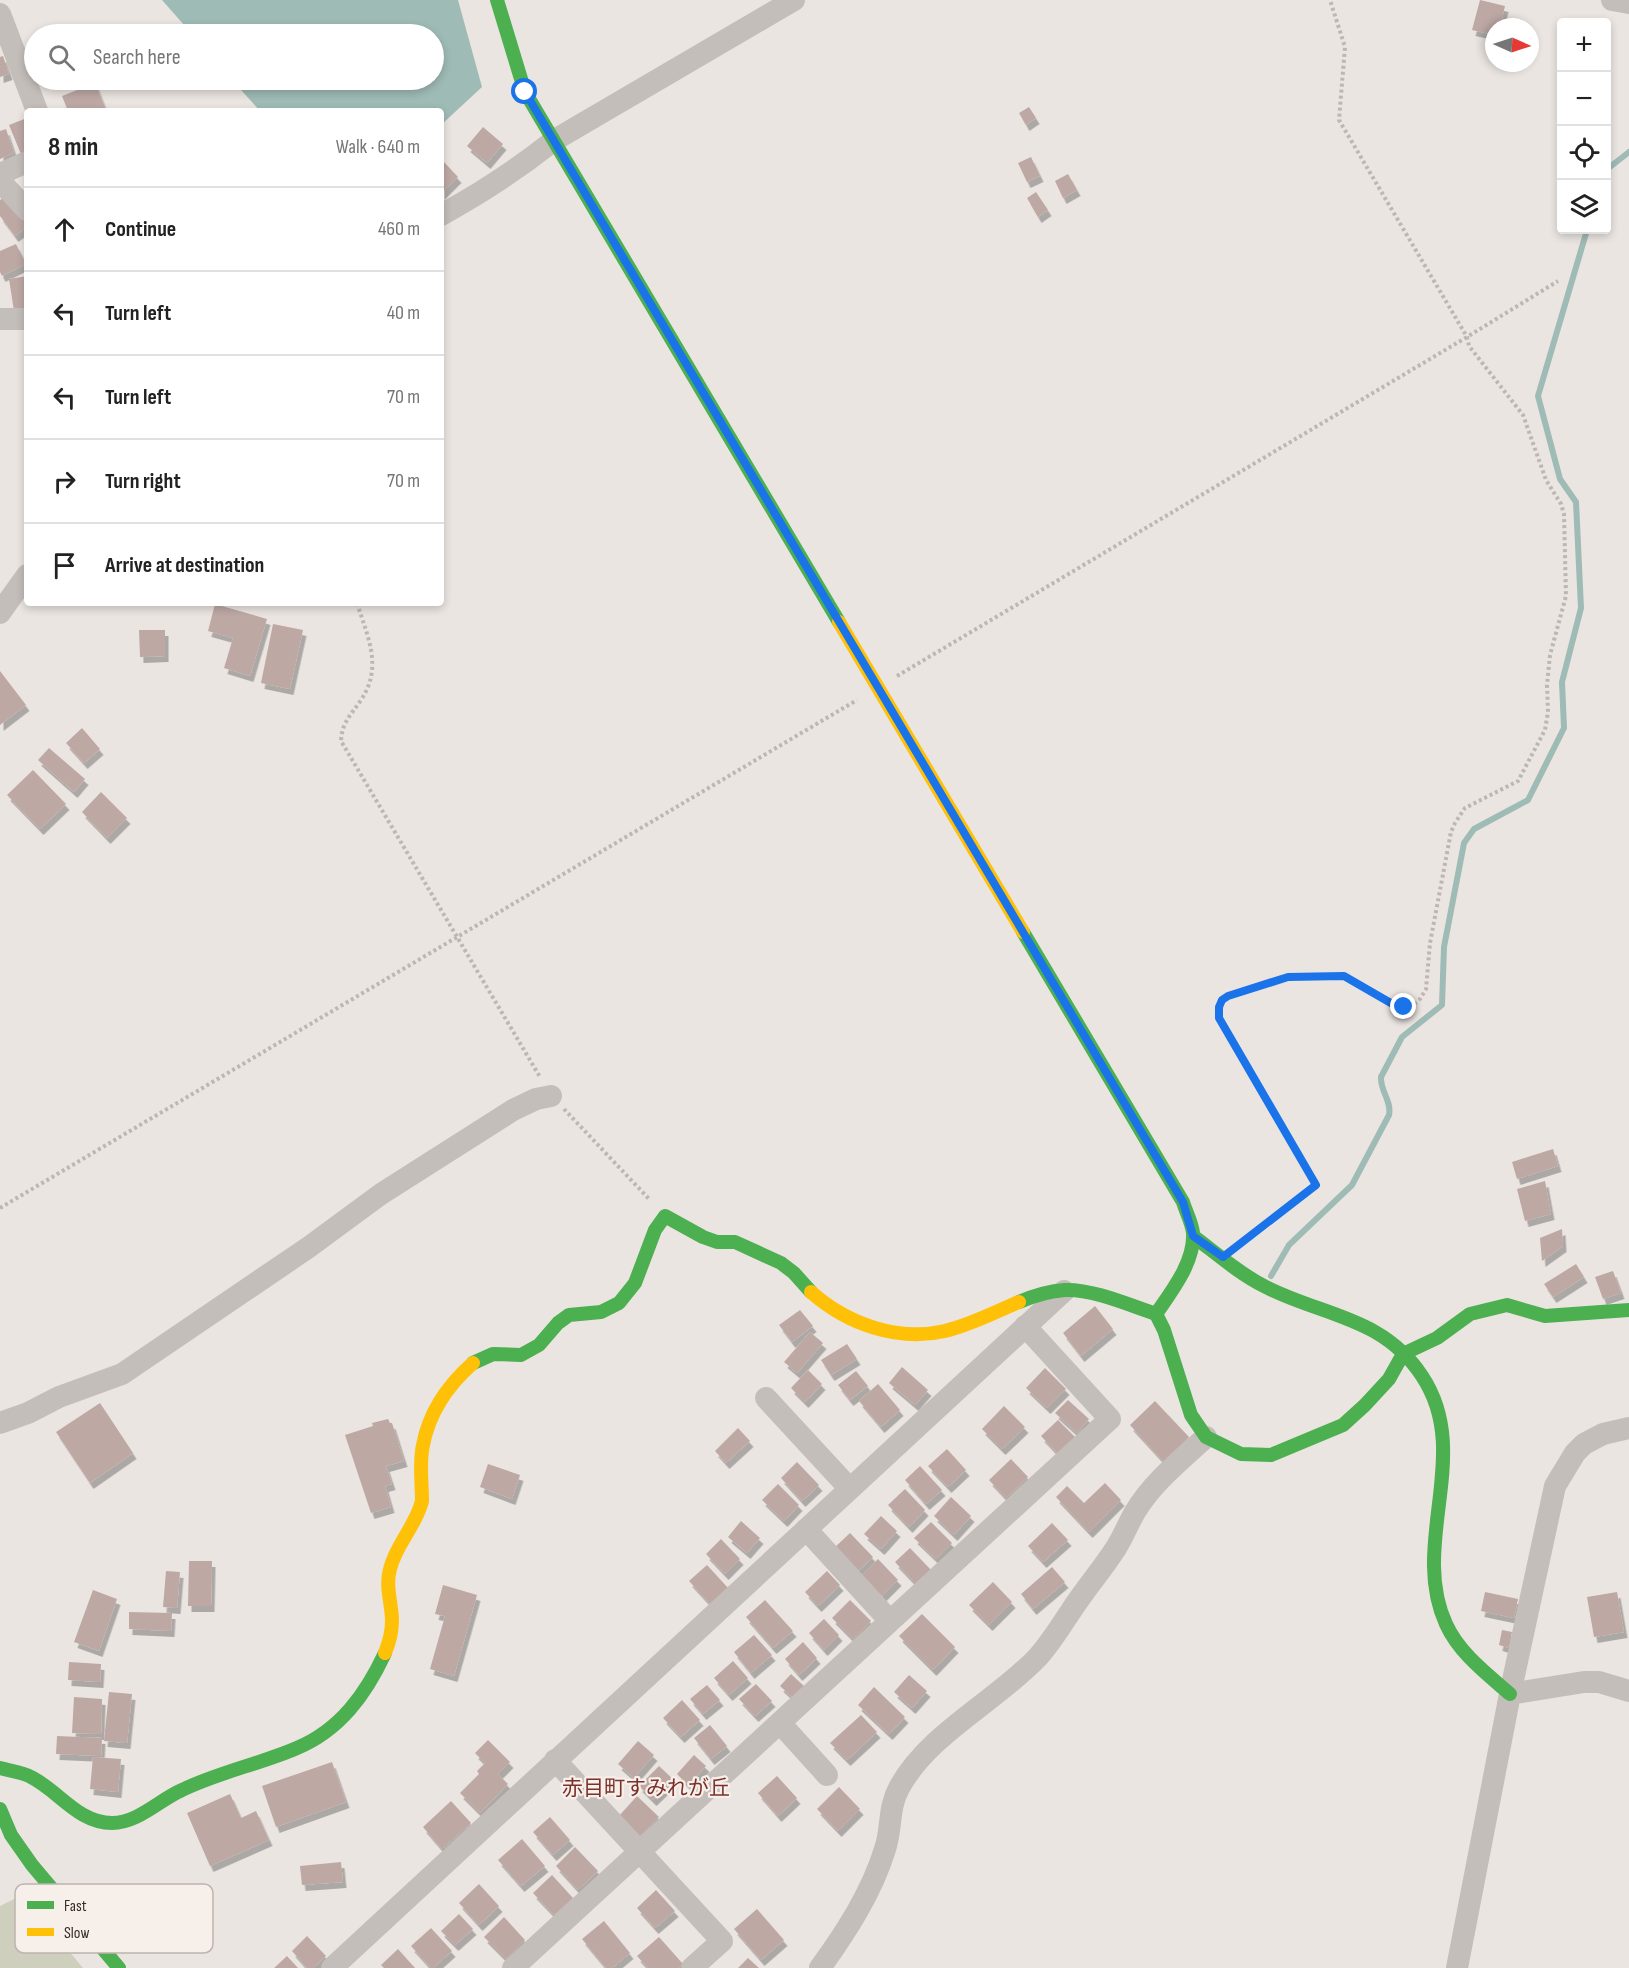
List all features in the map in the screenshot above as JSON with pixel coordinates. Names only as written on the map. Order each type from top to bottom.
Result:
[{"type":"street","points":[[497,0],[525,92],[1183,1202],[1193,1236],[1187,1262],[1179,1279],[1156,1314]]},
{"type":"street","points":[[444,213],[519,167],[554,141],[794,0]]},
{"type":"street","points":[[1612,0],[1629,3]]},
{"type":"street","points":[[0,14],[24,77]]},
{"type":"street","points":[[29,90],[36,108]]},
{"type":"street","points":[[0,174],[24,163]]},
{"type":"street","points":[[0,181],[24,207]]},
{"type":"street","points":[[0,320],[24,319]]},
{"type":"street","points":[[0,613],[24,578]]},
{"type":"street","points":[[0,1423],[28,1413],[59,1397],[122,1374],[309,1247],[381,1194],[513,1110],[536,1099],[552,1096]]},
{"type":"street","points":[[0,1768],[30,1776],[85,1817],[96,1821],[122,1822],[138,1816],[179,1791],[297,1748],[333,1726],[361,1699],[389,1646],[392,1626],[388,1590],[390,1568],[420,1509],[422,1447],[431,1418],[444,1395],[474,1362],[493,1354],[521,1355],[539,1345],[569,1315],[601,1312],[620,1302],[635,1283],[655,1230],[664,1216],[696,1234],[720,1242],[734,1242],[784,1265],[814,1295],[832,1308],[855,1321],[896,1334],[928,1334],[951,1330],[1012,1304],[1065,1290],[1078,1291],[1156,1314],[1164,1330],[1191,1415],[1206,1437],[1241,1454],[1271,1455],[1343,1425],[1389,1379],[1403,1354],[1437,1338],[1470,1314],[1507,1305],[1545,1316],[1629,1310]]},
{"type":"street","points":[[1193,1236],[1262,1285],[1378,1333],[1403,1354],[1423,1377],[1435,1398],[1442,1418],[1445,1446],[1444,1473],[1434,1540],[1433,1571],[1436,1599],[1459,1646],[1510,1694]]},
{"type":"street","points":[[332,1968],[1065,1290]]},
{"type":"street","points":[[513,1968],[1110,1419],[1025,1326]]},
{"type":"street","points":[[766,1398],[850,1489]]},
{"type":"street","points":[[1457,1968],[1510,1694],[1555,1486],[1575,1453],[1584,1444],[1603,1434],[1629,1428]]},
{"type":"street","points":[[820,1968],[842,1936],[877,1870],[888,1840],[891,1810],[898,1789],[909,1773],[926,1753],[958,1723],[1038,1658],[1116,1548],[1135,1512],[1148,1494],[1169,1470],[1206,1437]]},
{"type":"street","points":[[806,1529],[890,1621]]},
{"type":"street","points":[[1510,1694],[1584,1682],[1599,1682],[1629,1691]]},
{"type":"street","points":[[780,1723],[827,1775]]},
{"type":"street","points":[[555,1760],[722,1941],[692,1968]]},
{"type":"street","points":[[0,1809],[11,1834],[48,1884]]},
{"type":"street","points":[[106,1953],[119,1968]]},
{"type":"path","points":[[1223,1257],[1316,1185],[1219,1018],[1219,1007],[1222,1000],[1235,993],[1288,977],[1344,976],[1396,1006],[1413,1005],[1420,999],[1429,979],[1430,943],[1451,832],[1465,808],[1518,781],[1545,730],[1550,655],[1566,597],[1564,514],[1556,494],[1546,480],[1523,415],[1469,346],[1467,337],[1339,120],[1345,47],[1330,0]]},
{"type":"path","points":[[0,1208],[1558,281]]},
{"type":"path","points":[[358,606],[373,659],[372,678],[342,729],[341,741],[552,1096],[664,1216]]},
{"type":"green space","points":[[15,1898],[15,1953],[70,1953],[83,1968],[0,1968],[0,1906]]},
{"type":"water","points":[[162,0],[458,0],[482,87],[444,122],[444,108],[257,108],[241,90],[444,90],[444,24],[183,24]]},
{"type":"building","points":[[1480,0],[1505,6],[1502,18],[1485,18],[1485,33],[1472,30]]},
{"type":"building","points":[[3,56],[9,74],[0,77],[0,57]]},
{"type":"building","points":[[77,90],[98,90],[105,108],[67,108],[62,96]]},
{"type":"building","points":[[1029,107],[1036,118],[1026,125],[1019,113]]},
{"type":"building","points":[[24,119],[24,152],[21,154],[9,125]]},
{"type":"building","points":[[483,127],[503,144],[487,163],[467,146]]},
{"type":"building","points":[[6,129],[14,153],[0,159],[0,131]]},
{"type":"building","points":[[1031,157],[1040,176],[1027,182],[1018,163]]},
{"type":"building","points":[[444,162],[458,177],[444,191]]},
{"type":"building","points":[[1068,174],[1077,190],[1063,198],[1055,181]]},
{"type":"building","points":[[1036,192],[1048,210],[1038,217],[1027,198]]},
{"type":"building","points":[[7,195],[24,219],[24,229],[15,236],[0,216],[0,200]]},
{"type":"building","points":[[16,244],[24,265],[2,276],[0,251]]},
{"type":"building","points":[[24,276],[24,309],[14,311],[9,279]]},
{"type":"building","points":[[214,606],[267,619],[250,676],[224,668],[233,638],[208,631]]},
{"type":"building","points":[[273,624],[303,630],[290,689],[261,683]]},
{"type":"building","points":[[139,630],[165,630],[165,656],[140,657]]},
{"type":"building","points":[[0,671],[26,705],[0,725]]},
{"type":"building","points":[[82,728],[100,749],[84,763],[66,743]]},
{"type":"building","points":[[49,748],[85,779],[74,792],[38,760]]},
{"type":"building","points":[[33,770],[66,804],[40,829],[7,795]]},
{"type":"building","points":[[101,792],[127,818],[107,838],[82,812]]},
{"type":"building","points":[[1553,1149],[1558,1166],[1517,1179],[1512,1162]]},
{"type":"building","points":[[1545,1181],[1551,1214],[1525,1221],[1517,1189]]},
{"type":"building","points":[[1562,1229],[1563,1246],[1542,1261],[1540,1238]]},
{"type":"building","points":[[1576,1264],[1584,1277],[1553,1297],[1544,1284]]},
{"type":"building","points":[[1613,1271],[1621,1293],[1603,1299],[1595,1277]]},
{"type":"building","points":[[1095,1306],[1113,1329],[1081,1356],[1063,1333]]},
{"type":"building","points":[[800,1310],[813,1326],[792,1342],[779,1325]]},
{"type":"building","points":[[810,1332],[823,1343],[797,1373],[784,1362]]},
{"type":"building","points":[[847,1344],[857,1359],[831,1375],[821,1360]]},
{"type":"building","points":[[902,1367],[928,1390],[915,1405],[889,1383]]},
{"type":"building","points":[[1045,1368],[1066,1389],[1047,1408],[1026,1388]]},
{"type":"building","points":[[808,1370],[822,1384],[805,1402],[791,1388]]},
{"type":"building","points":[[856,1371],[868,1386],[850,1400],[838,1385]]},
{"type":"building","points":[[878,1384],[900,1410],[881,1427],[859,1401]]},
{"type":"building","points":[[1068,1400],[1089,1419],[1077,1433],[1055,1413]]},
{"type":"building","points":[[1155,1401],[1189,1437],[1164,1462],[1130,1425]]},
{"type":"building","points":[[100,1403],[133,1453],[90,1483],[56,1432]]},
{"type":"building","points":[[1004,1406],[1025,1427],[1002,1449],[982,1429]]},
{"type":"building","points":[[388,1419],[392,1423],[404,1461],[386,1466],[392,1484],[385,1486],[391,1507],[371,1513],[345,1435],[373,1426],[372,1423]]},
{"type":"building","points":[[1058,1420],[1079,1441],[1062,1458],[1041,1436]]},
{"type":"building","points":[[738,1428],[750,1441],[726,1463],[715,1451]]},
{"type":"building","points":[[947,1449],[966,1470],[948,1487],[928,1466]]},
{"type":"building","points":[[1011,1459],[1028,1477],[1006,1498],[989,1480]]},
{"type":"building","points":[[797,1462],[819,1485],[802,1501],[781,1478]]},
{"type":"building","points":[[488,1464],[520,1475],[512,1499],[480,1487]]},
{"type":"building","points":[[920,1466],[942,1490],[926,1504],[905,1480]]},
{"type":"building","points":[[1105,1483],[1121,1500],[1089,1532],[1056,1497],[1067,1486],[1084,1503]]},
{"type":"building","points":[[778,1484],[799,1505],[784,1521],[762,1500]]},
{"type":"building","points":[[905,1489],[925,1510],[909,1527],[888,1505]]},
{"type":"building","points":[[951,1497],[971,1516],[954,1535],[934,1516]]},
{"type":"building","points":[[881,1516],[897,1531],[881,1549],[864,1534]]},
{"type":"building","points":[[741,1521],[760,1538],[747,1553],[728,1537]]},
{"type":"building","points":[[931,1522],[952,1543],[936,1559],[914,1538]]},
{"type":"building","points":[[1052,1523],[1068,1540],[1043,1562],[1028,1546]]},
{"type":"building","points":[[850,1533],[873,1557],[856,1573],[833,1549]]},
{"type":"building","points":[[721,1539],[740,1559],[725,1574],[706,1554]]},
{"type":"building","points":[[910,1548],[932,1571],[917,1585],[895,1562]]},
{"type":"building","points":[[878,1559],[898,1580],[880,1598],[860,1577]]},
{"type":"building","points":[[189,1561],[212,1561],[211,1606],[188,1606]]},
{"type":"building","points":[[707,1565],[729,1589],[711,1605],[689,1581]]},
{"type":"building","points":[[1052,1567],[1065,1582],[1033,1609],[1021,1594]]},
{"type":"building","points":[[166,1571],[180,1572],[177,1608],[163,1607]]},
{"type":"building","points":[[827,1571],[840,1585],[818,1606],[805,1592]]},
{"type":"building","points":[[993,1582],[1012,1602],[989,1625],[969,1605]]},
{"type":"building","points":[[443,1585],[477,1595],[454,1676],[430,1669],[445,1616],[435,1614]]},
{"type":"building","points":[[93,1590],[117,1599],[99,1651],[74,1642]]},
{"type":"building","points":[[1485,1592],[1518,1599],[1514,1618],[1481,1611]]},
{"type":"building","points":[[1617,1592],[1624,1632],[1594,1637],[1587,1597]]},
{"type":"building","points":[[765,1600],[793,1631],[773,1648],[746,1617]]},
{"type":"building","points":[[850,1600],[871,1621],[853,1639],[832,1618]]},
{"type":"building","points":[[129,1612],[172,1613],[171,1631],[129,1629]]},
{"type":"building","points":[[922,1614],[955,1647],[933,1670],[899,1636]]},
{"type":"building","points":[[824,1619],[839,1635],[824,1650],[809,1633]]},
{"type":"building","points":[[1502,1630],[1512,1632],[1509,1648],[1499,1645]]},
{"type":"building","points":[[754,1635],[772,1655],[751,1673],[734,1652]]},
{"type":"building","points":[[803,1642],[817,1658],[799,1675],[785,1659]]},
{"type":"building","points":[[733,1661],[748,1678],[729,1695],[714,1678]]},
{"type":"building","points":[[69,1662],[101,1664],[100,1682],[68,1680]]},
{"type":"building","points":[[791,1674],[805,1687],[794,1699],[780,1686]]},
{"type":"building","points":[[909,1675],[927,1691],[912,1708],[894,1692]]},
{"type":"building","points":[[756,1684],[772,1701],[755,1716],[739,1699]]},
{"type":"building","points":[[707,1685],[720,1700],[703,1714],[690,1699]]},
{"type":"building","points":[[874,1687],[905,1717],[889,1734],[858,1705]]},
{"type":"building","points":[[109,1692],[132,1694],[127,1743],[104,1741]]},
{"type":"building","points":[[74,1697],[102,1699],[101,1734],[72,1733]]},
{"type":"building","points":[[682,1700],[700,1720],[681,1737],[663,1718]]},
{"type":"building","points":[[861,1715],[877,1732],[847,1760],[830,1743]]},
{"type":"building","points":[[710,1725],[727,1746],[711,1759],[694,1738]]},
{"type":"building","points":[[57,1736],[102,1738],[101,1756],[56,1754]]},
{"type":"building","points":[[488,1740],[510,1762],[498,1774],[508,1784],[480,1813],[460,1793],[479,1774],[477,1771],[485,1763],[475,1753]]},
{"type":"building","points":[[638,1741],[654,1755],[634,1778],[618,1764]]},
{"type":"building","points":[[694,1755],[706,1766],[688,1785],[677,1774]]},
{"type":"building","points":[[93,1757],[121,1759],[118,1792],[90,1789]]},
{"type":"building","points":[[332,1762],[346,1802],[276,1827],[262,1786]]},
{"type":"building","points":[[659,1766],[674,1780],[653,1800],[639,1786]]},
{"type":"building","points":[[777,1776],[797,1798],[778,1816],[758,1793]]},
{"type":"building","points":[[839,1787],[860,1809],[838,1831],[817,1809]]},
{"type":"building","points":[[230,1794],[241,1818],[256,1811],[269,1840],[210,1866],[187,1813]]},
{"type":"building","points":[[637,1796],[659,1817],[639,1837],[618,1817]]},
{"type":"building","points":[[451,1801],[471,1823],[442,1849],[423,1827]]},
{"type":"building","points":[[550,1817],[570,1840],[553,1855],[533,1832]]},
{"type":"building","points":[[522,1839],[545,1866],[521,1886],[498,1860]]},
{"type":"building","points":[[575,1847],[598,1871],[578,1890],[556,1866]]},
{"type":"building","points":[[341,1862],[343,1882],[302,1885],[300,1866]]},
{"type":"building","points":[[552,1875],[573,1898],[554,1915],[533,1893]]},
{"type":"building","points":[[479,1884],[499,1906],[479,1925],[459,1903]]},
{"type":"building","points":[[656,1890],[675,1911],[655,1928],[637,1908]]},
{"type":"building","points":[[757,1909],[784,1940],[761,1960],[734,1929]]},
{"type":"building","points":[[459,1914],[473,1929],[455,1945],[441,1931]]},
{"type":"building","points":[[504,1917],[525,1940],[506,1959],[484,1937]]},
{"type":"building","points":[[604,1921],[630,1953],[612,1968],[606,1968],[582,1939]]},
{"type":"building","points":[[431,1928],[452,1951],[433,1968],[411,1946]]},
{"type":"building","points":[[307,1936],[326,1956],[313,1968],[307,1968],[292,1951]]},
{"type":"building","points":[[659,1937],[683,1964],[679,1968],[648,1968],[637,1956]]},
{"type":"building","points":[[398,1949],[415,1968],[384,1968],[381,1965]]},
{"type":"building","points":[[287,1956],[298,1968],[274,1968]]},
{"type":"building","points":[[748,1958],[759,1968],[738,1968]]},
{"type":"waterway","points":[[1611,166],[1629,152]]},
{"type":"waterway","points":[[1271,1276],[1289,1245],[1352,1185],[1389,1115],[1389,1105],[1381,1077],[1402,1037],[1442,1005],[1444,947],[1464,843],[1474,829],[1528,800],[1564,728],[1562,682],[1581,608],[1576,502],[1560,479],[1538,396],[1586,234]]},
{"type":"traffic: fast","points":[[497,0],[525,92],[839,622]]},
{"type":"traffic: fast","points":[[1023,932],[1183,1202],[1190,1221],[1193,1244],[1186,1266],[1156,1314]]},
{"type":"traffic: fast","points":[[473,1363],[493,1354],[521,1355],[539,1345],[558,1323],[569,1315],[601,1312],[619,1303],[635,1283],[655,1230],[665,1216],[703,1237],[717,1242],[735,1242],[781,1263],[794,1273],[811,1292]]},
{"type":"traffic: fast","points":[[1193,1236],[1254,1281],[1370,1329],[1389,1341],[1406,1356],[1422,1376],[1436,1406],[1442,1436],[1443,1467],[1434,1562],[1436,1593],[1446,1624],[1458,1644],[1474,1662],[1510,1694]]},
{"type":"traffic: fast","points":[[1019,1302],[1047,1293],[1076,1290],[1111,1298],[1156,1314],[1164,1330],[1191,1415],[1206,1437],[1241,1454],[1271,1455],[1343,1425],[1389,1379],[1403,1354],[1437,1338],[1470,1314],[1507,1305],[1545,1316],[1629,1310]]},
{"type":"traffic: fast","points":[[0,1768],[31,1777],[89,1818],[100,1822],[122,1822],[140,1815],[173,1794],[196,1784],[283,1754],[312,1740],[339,1721],[350,1709],[369,1683],[385,1653]]},
{"type":"traffic: fast","points":[[0,1809],[11,1835],[48,1884]]},
{"type":"traffic: fast","points":[[106,1953],[119,1968]]},
{"type":"traffic: slow","points":[[839,622],[1023,932]]},
{"type":"traffic: slow","points":[[811,1292],[825,1303],[857,1321],[874,1328],[909,1334],[945,1331],[974,1322],[1019,1302]]},
{"type":"traffic: slow","points":[[385,1653],[392,1625],[389,1576],[393,1560],[422,1501],[421,1458],[426,1433],[441,1400],[455,1381],[473,1363]]},
{"type":"district","name":"赤目町すみれが丘","points":[[646,1788]]},
{"type":"route","points":[[525,92],[1183,1202],[1193,1236],[1223,1257],[1316,1185],[1219,1018],[1219,1007],[1222,1000],[1235,993],[1288,977],[1344,976],[1396,1006],[1404,1007]]}]
